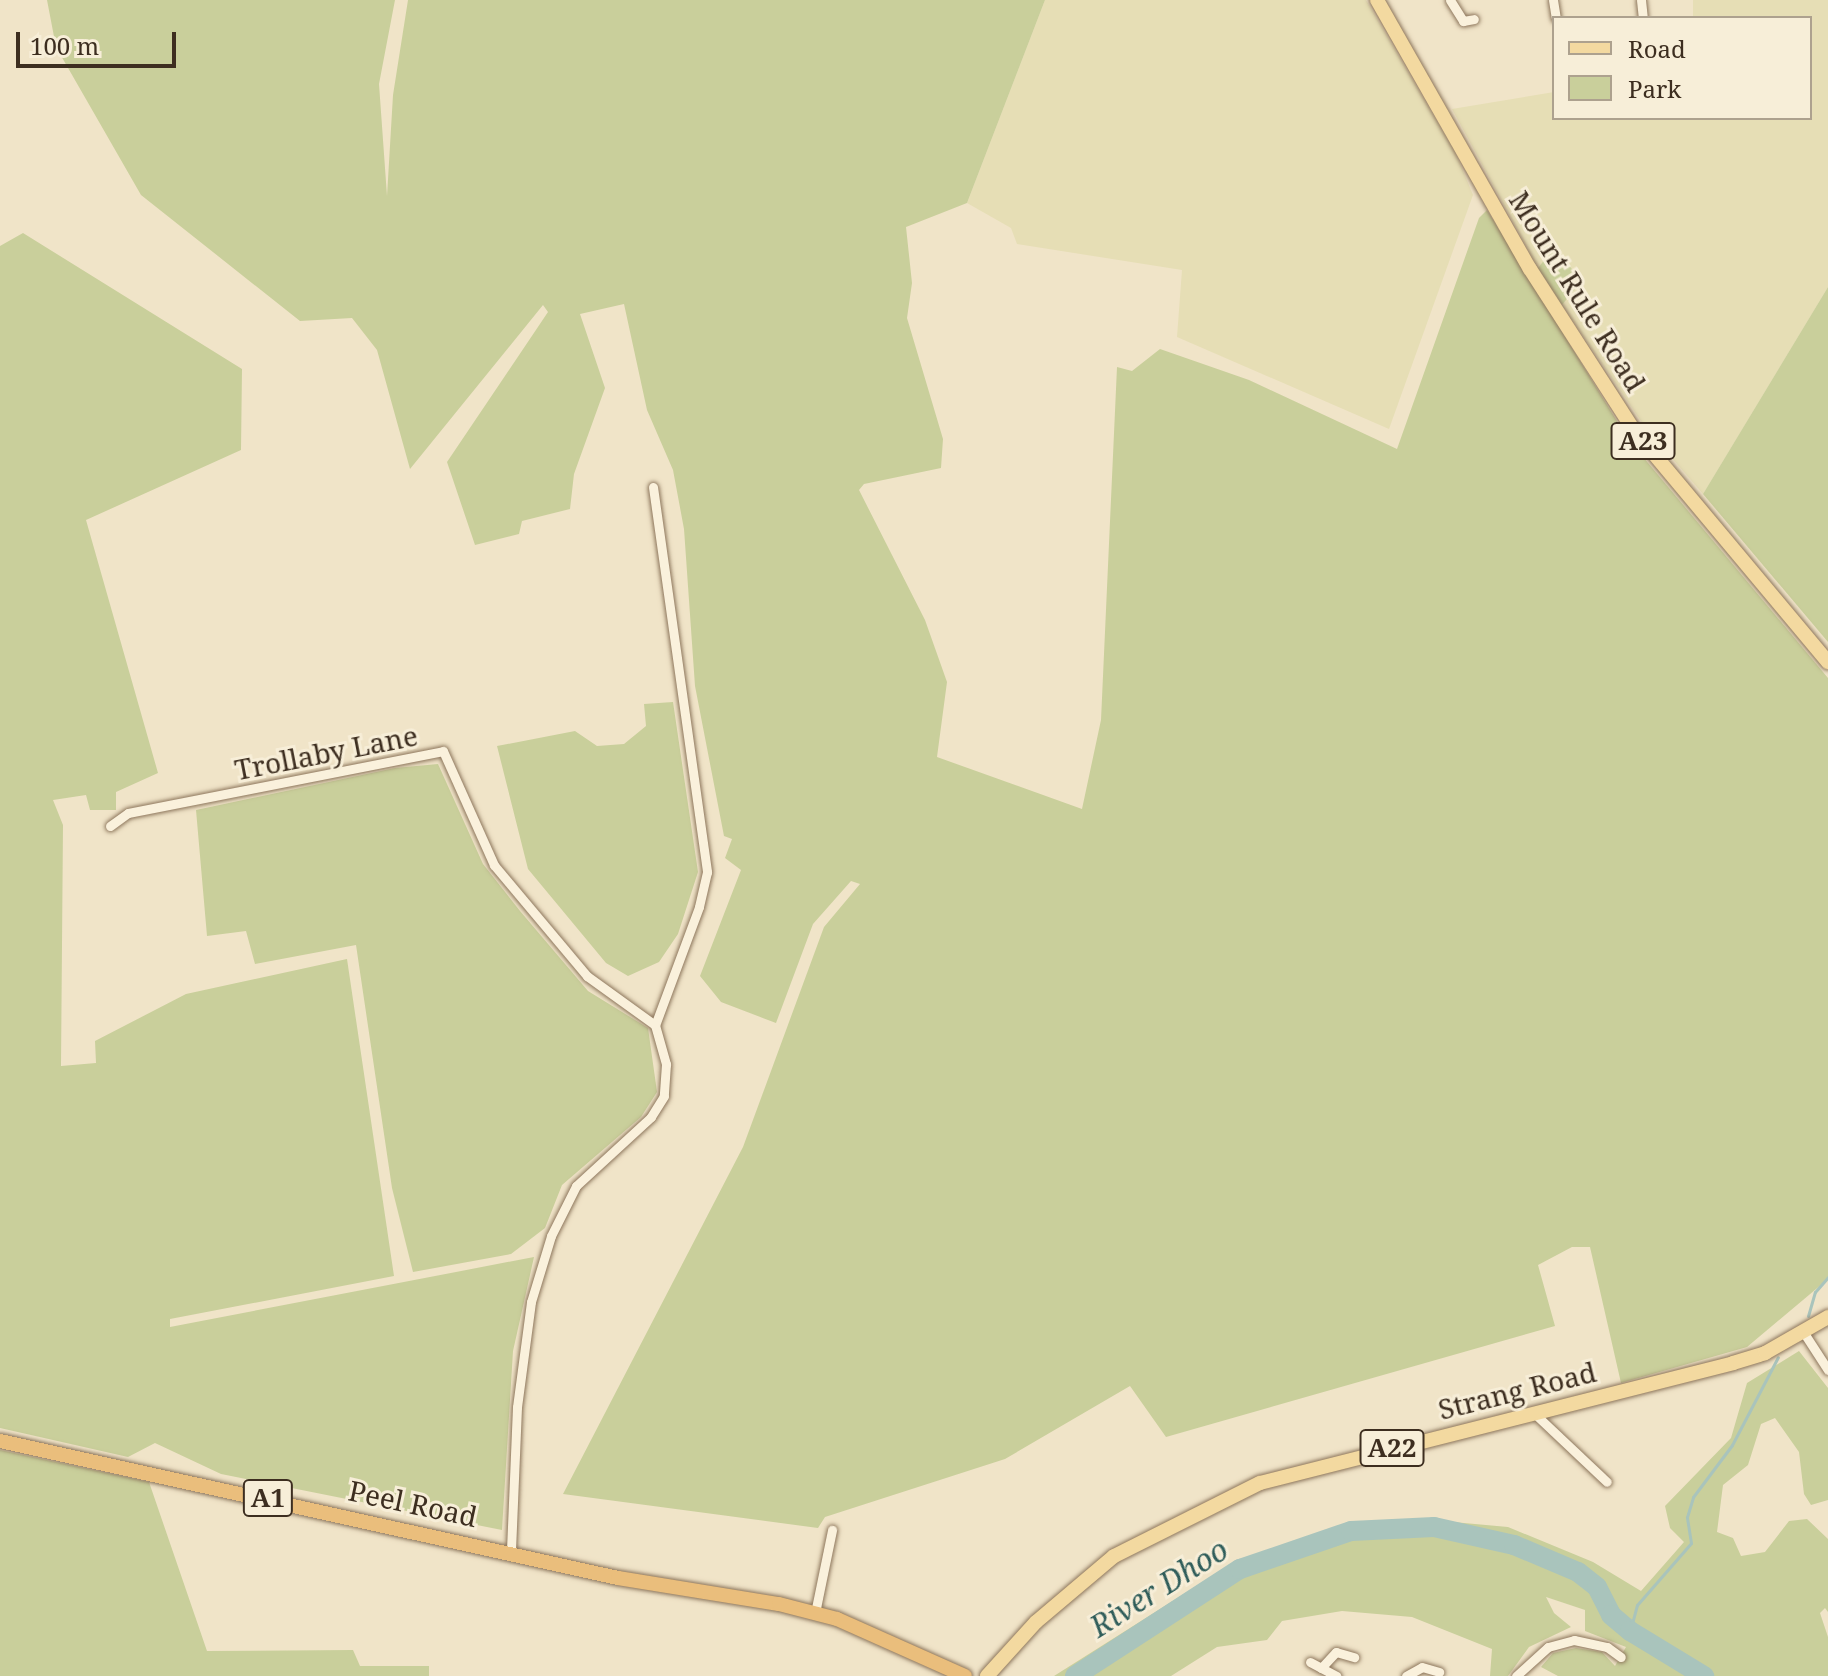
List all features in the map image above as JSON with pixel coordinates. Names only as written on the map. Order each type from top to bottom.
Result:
[{"type":"highway","name":"Peel Road","points":[[0,1441],[511,1550],[618,1578],[815,1613]]},
{"type":"highway","name":"A1","points":[[815,1613],[965,1676]]},
{"type":"main road","name":"Mount Rule Road","points":[[1377,0],[1530,269],[1633,429],[1828,662]]},
{"type":"main road","name":"Strang Road","points":[[987,1676],[1078,1582],[1114,1556],[1213,1504],[1287,1475],[1733,1363],[1804,1333],[1828,1317]]},
{"type":"street","points":[[1450,0],[1468,20],[1451,23]]},
{"type":"street","points":[[511,1550],[517,1407],[531,1302],[551,1236],[576,1186],[651,1117],[664,1096],[666,1064],[655,1025],[699,907],[707,872],[653,487]]},
{"type":"street","name":"Trollaby Lane","points":[[110,826],[128,813],[443,751],[494,865],[587,976],[655,1025]]},
{"type":"street","points":[[1804,1333],[1828,1370]]},
{"type":"street","points":[[1534,1413],[1607,1482]]},
{"type":"street","points":[[815,1613],[832,1530]]},
{"type":"street","points":[[1516,1676],[1548,1647],[1574,1640],[1607,1647],[1621,1657]]},
{"type":"street","points":[[1321,1668],[1336,1652],[1354,1657]]},
{"type":"street","points":[[1310,1662],[1336,1676]]},
{"type":"street","points":[[1406,1676],[1421,1662],[1439,1672]]},
{"type":"shaded area","points":[[1045,0],[1366,0],[1456,154],[1473,195],[1389,429],[1177,337],[1182,270],[1017,244],[1011,228],[967,203]]},
{"type":"shaded area","points":[[1693,0],[1828,0],[1828,287],[1703,494],[1645,427],[1562,305],[1581,282],[1553,250],[1538,268],[1452,109],[1552,92],[1552,120],[1812,120],[1812,16],[1693,16]]},
{"type":"green space","points":[[47,0],[395,0],[379,84],[387,196],[393,95],[408,0],[1045,0],[967,203],[906,227],[912,283],[907,318],[943,439],[941,468],[864,484],[859,490],[925,620],[947,682],[937,757],[1082,809],[1101,720],[1117,367],[1132,371],[1160,349],[1249,380],[1397,449],[1479,218],[1487,210],[1628,439],[1828,678],[1828,1279],[1747,1347],[1621,1383],[1590,1247],[1572,1247],[1538,1265],[1555,1326],[1166,1437],[1130,1386],[1005,1459],[825,1517],[818,1528],[563,1494],[743,1147],[824,927],[860,884],[851,881],[813,924],[776,1023],[721,1002],[700,976],[741,870],[725,858],[732,839],[724,836],[695,686],[684,529],[673,470],[647,410],[624,304],[580,314],[605,388],[574,474],[570,509],[522,521],[519,534],[475,545],[447,462],[548,312],[543,305],[410,469],[377,350],[352,318],[300,321],[141,195],[56,47]]},
{"type":"green space","points":[[23,233],[242,369],[241,450],[86,520],[158,773],[116,792],[116,810],[90,810],[86,795],[53,800],[63,825],[61,1066],[96,1063],[95,1041],[186,994],[347,959],[394,1276],[170,1319],[170,1327],[534,1257],[513,1351],[502,1530],[221,1474],[155,1443],[128,1457],[0,1428],[0,246]]},
{"type":"green space","points":[[1552,250],[1559,251],[1581,282],[1562,305],[1538,268]]},
{"type":"green space","points":[[1828,287],[1828,642],[1703,494]]},
{"type":"green space","points":[[673,702],[698,872],[678,934],[659,962],[628,976],[606,963],[528,869],[497,746],[575,731],[597,746],[624,744],[646,726],[644,704]]},
{"type":"green space","points":[[438,764],[483,864],[520,911],[588,991],[648,1028],[657,1092],[641,1117],[562,1185],[545,1228],[511,1254],[413,1272],[392,1188],[356,945],[255,964],[246,931],[207,936],[196,810],[395,768]]},
{"type":"green space","points":[[1799,1351],[1828,1388],[1828,1500],[1811,1505],[1804,1494],[1799,1452],[1775,1418],[1761,1424],[1748,1465],[1723,1485],[1717,1532],[1733,1538],[1741,1556],[1765,1552],[1789,1521],[1807,1519],[1828,1539],[1828,1612],[1825,1608],[1820,1613],[1828,1637],[1828,1676],[1558,1676],[1541,1667],[1553,1653],[1576,1648],[1602,1652],[1615,1666],[1626,1647],[1585,1631],[1585,1610],[1546,1597],[1554,1613],[1571,1627],[1529,1647],[1508,1676],[1490,1676],[1492,1649],[1412,1617],[1342,1611],[1282,1621],[1267,1640],[1217,1647],[1171,1676],[1054,1676],[1217,1573],[1328,1533],[1420,1519],[1508,1527],[1593,1562],[1641,1591],[1684,1542],[1670,1528],[1665,1506],[1731,1438],[1747,1383]]},
{"type":"green space","points":[[0,1450],[149,1482],[207,1651],[353,1650],[360,1666],[429,1666],[429,1676],[0,1676]]},
{"type":"waterway","points":[[1808,1316],[1815,1292],[1828,1277]]},
{"type":"waterway","points":[[1630,1631],[1637,1605],[1691,1543],[1687,1517],[1693,1497],[1732,1445],[1778,1357]]},
{"type":"waterway","name":"River Dhoo","points":[[1075,1676],[1240,1569],[1351,1531],[1434,1527],[1514,1545],[1578,1572],[1597,1587],[1611,1615],[1630,1631],[1704,1676]]}]
